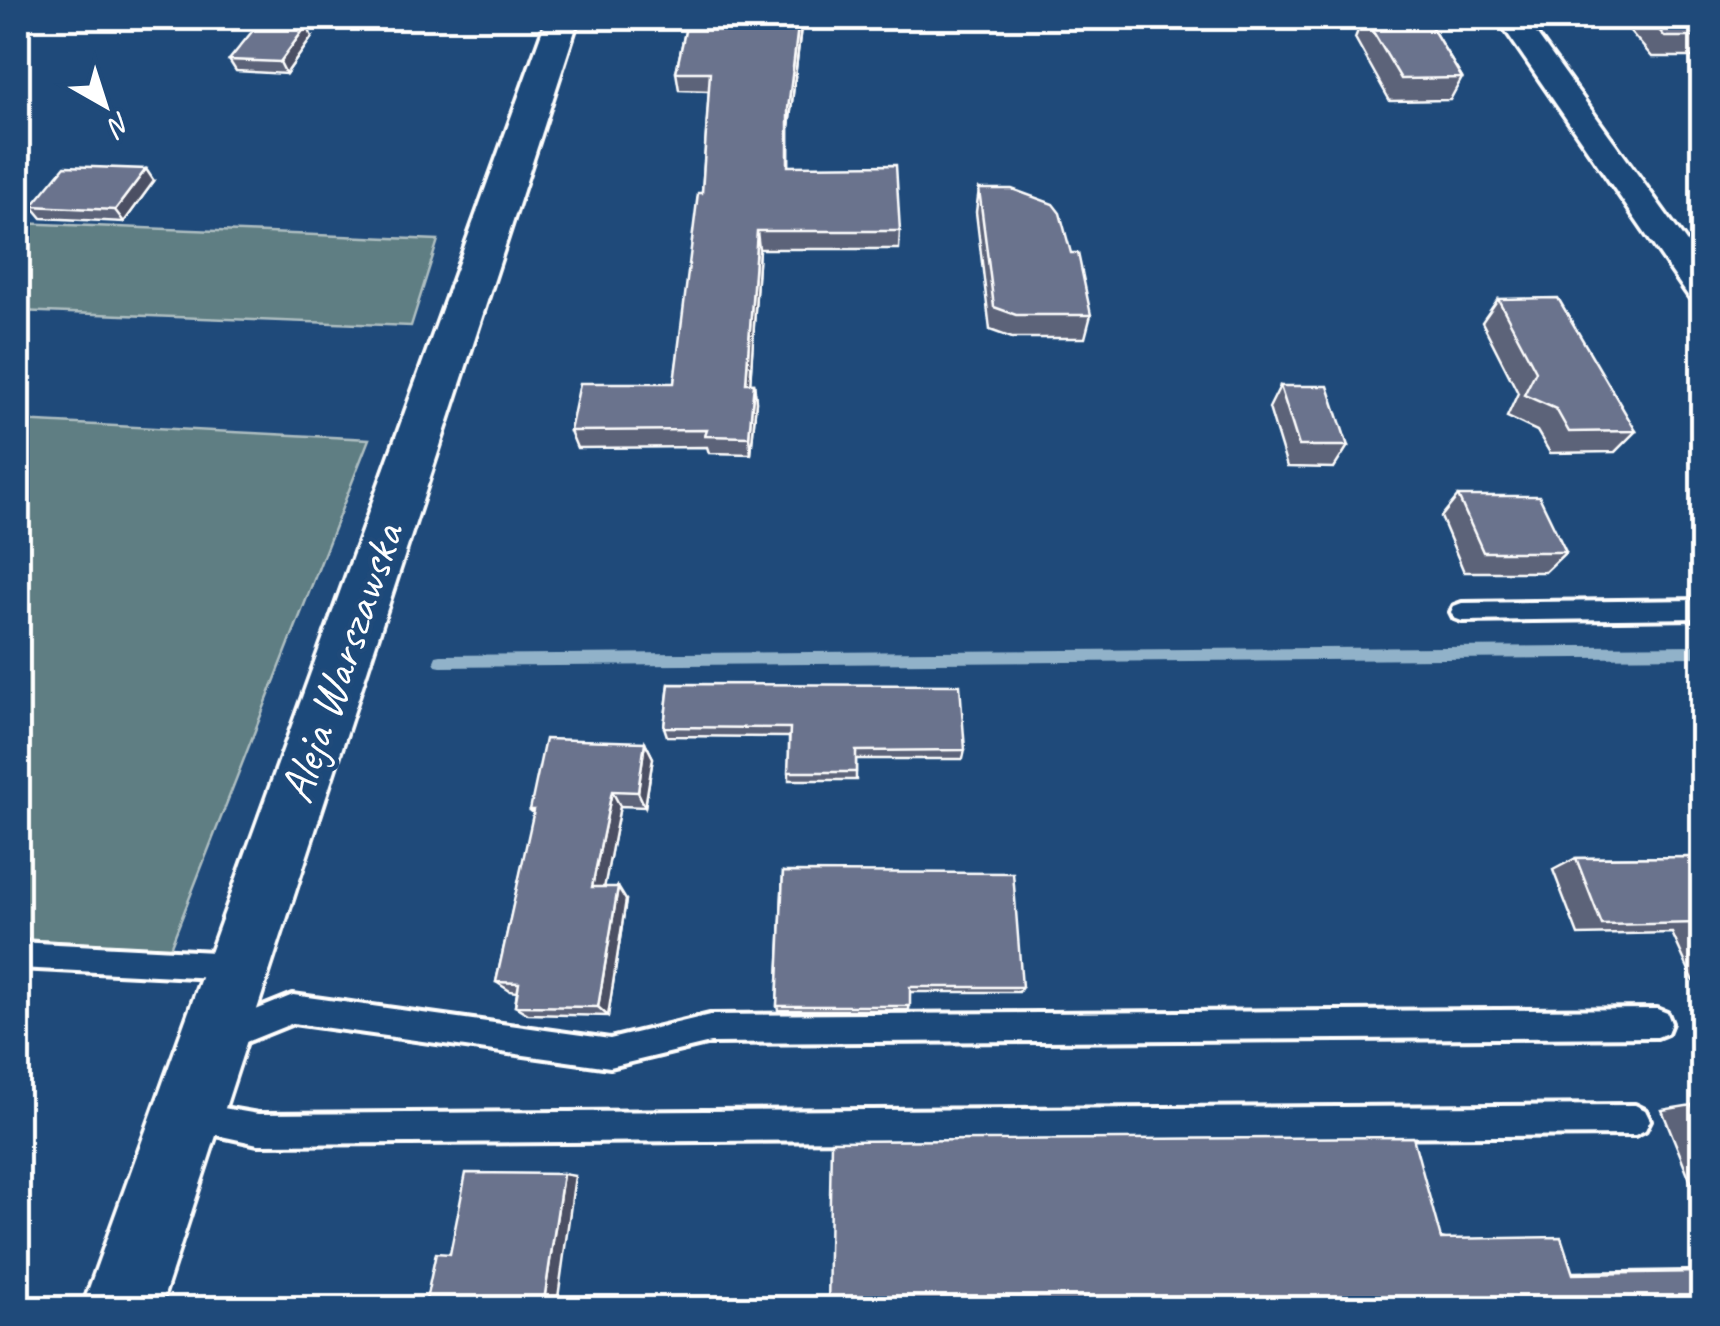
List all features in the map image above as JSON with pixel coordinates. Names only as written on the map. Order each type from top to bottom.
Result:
[{"type":"street","name":"Aleja Warszawska","points":[[121,1308],[564,18]]},
{"type":"street","points":[[1511,18],[1702,289]]},
{"type":"lane","points":[[1462,612],[1702,610]]},
{"type":"lane","points":[[18,955],[237,966]]},
{"type":"lane","points":[[212,1041],[292,1010],[610,1053],[710,1028],[1656,1023]]},
{"type":"lane","points":[[186,1117],[258,1129],[1634,1120]]},
{"type":"green space","points":[[18,223],[438,240],[411,326],[18,311]]},
{"type":"green space","points":[[18,421],[369,439],[170,948],[18,939]]},
{"type":"building","points":[[688,18],[799,18],[788,109],[788,166],[896,165],[900,231],[757,231],[746,383],[754,383],[749,437],[705,436],[707,430],[570,431],[580,383],[674,383],[698,193],[702,193],[710,72],[676,72]]},
{"type":"building","points":[[1365,18],[1426,18],[1462,78],[1401,79]]},
{"type":"building","points":[[1649,18],[1702,18],[1702,37],[1665,37]]},
{"type":"building","points":[[259,23],[307,25],[280,62],[229,60]]},
{"type":"building","points":[[65,166],[146,169],[115,210],[32,206]]},
{"type":"building","points":[[979,189],[1012,189],[1053,204],[1060,213],[1071,253],[1078,253],[1091,315],[1016,315],[994,307]]},
{"type":"building","points":[[1558,298],[1636,431],[1569,432],[1556,409],[1524,395],[1536,371],[1498,299]]},
{"type":"building","points":[[1280,386],[1328,386],[1348,446],[1299,446]]},
{"type":"building","points":[[1458,496],[1539,496],[1566,552],[1483,552]]},
{"type":"building","points":[[669,684],[960,685],[965,750],[856,751],[856,772],[788,772],[790,728],[664,727]]},
{"type":"building","points":[[545,739],[645,742],[638,792],[612,791],[592,887],[618,887],[598,1007],[515,1006],[519,983],[496,982],[534,810],[530,810]]},
{"type":"building","points":[[1702,857],[1702,929],[1700,923],[1602,925],[1576,858]]},
{"type":"building","points":[[783,872],[1013,873],[1022,987],[910,987],[910,1006],[777,1006]]},
{"type":"building","points":[[1692,1105],[1702,1105],[1702,1131]]},
{"type":"building","points":[[1413,1137],[1441,1239],[1561,1237],[1573,1274],[1702,1272],[1702,1308],[828,1308],[831,1141]]},
{"type":"building","points":[[466,1173],[563,1174],[544,1301],[426,1300],[436,1253],[450,1254]]},
{"type":"waterway","points":[[441,661],[1702,651]]}]
